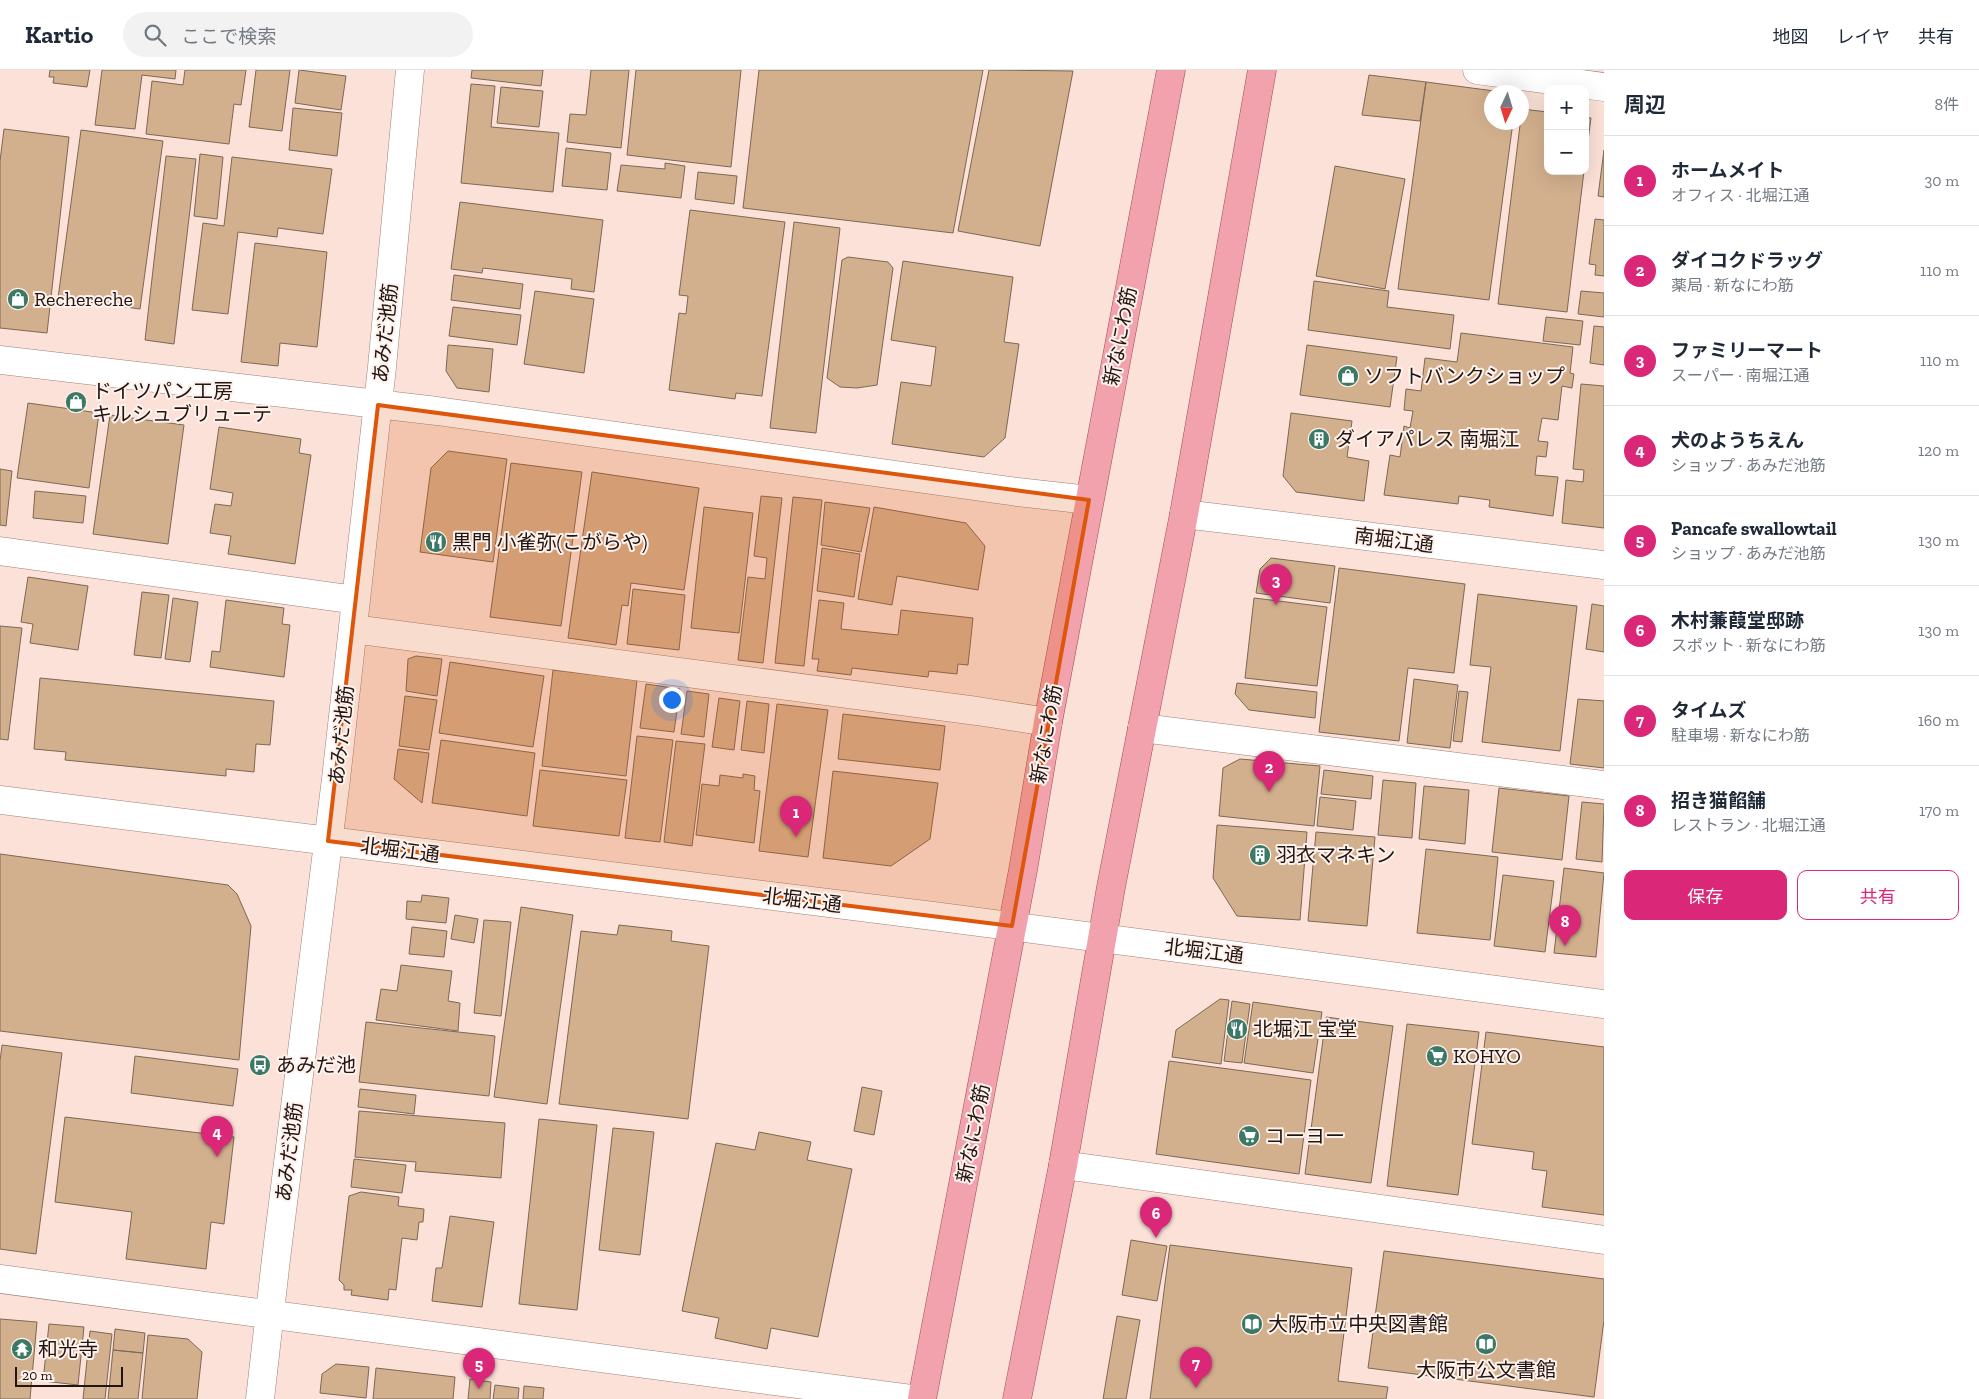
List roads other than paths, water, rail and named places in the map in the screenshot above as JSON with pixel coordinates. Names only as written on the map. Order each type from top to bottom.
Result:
[{"type":"main road","name":"新なにわ筋","points":[[922,1399],[1171,70]]},
{"type":"main road","points":[[1017,1399],[1063,1165],[1102,938],[1184,514],[1262,70]]},
{"type":"street","name":"あみだ池筋","points":[[260,1399],[353,629],[378,404],[410,70]]},
{"type":"street","points":[[1477,70],[1604,87]]},
{"type":"street","points":[[0,360],[437,411],[1017,492],[1089,500]]},
{"type":"street","name":"南堀江通","points":[[1184,514],[1604,565]]},
{"type":"street","points":[[0,552],[356,600]]},
{"type":"street","points":[[353,629],[1048,722]]},
{"type":"street","points":[[1142,728],[1604,785]]},
{"type":"street","name":"北堀江通","points":[[0,800],[1012,926],[1604,1004]]},
{"type":"street","points":[[1063,1165],[1604,1240]]},
{"type":"street","points":[[0,1279],[911,1399]]},
{"type":"place","name":"Rechereche","points":[[18,299]]},
{"type":"place","name":"ソフトバンクショップ","points":[[1348,376]]},
{"type":"place","name":"ドイツパン工房 キルシュブリューテ","points":[[76,402]]},
{"type":"place","name":"ダイアパレス 南堀江","points":[[1319,439]]},
{"type":"place","name":"黒門 小雀弥(こがらや)","points":[[436,542]]},
{"type":"place","name":"ファミリーマート","points":[[1276,605]]},
{"type":"place","name":"ダイコクドラッグ","points":[[1269,792]]},
{"type":"place","name":"ホームメイト","points":[[796,837]]},
{"type":"place","name":"羽衣マネキン","points":[[1260,855]]},
{"type":"place","name":"招き猫餡舗","points":[[1565,946]]},
{"type":"place","name":"北堀江 宝堂","points":[[1237,1029]]},
{"type":"place","name":"KOHYO","points":[[1437,1056]]},
{"type":"place","name":"あみだ池","points":[[260,1065]]},
{"type":"place","name":"コーヨー","points":[[1249,1136]]},
{"type":"place","name":"犬のようちえん","points":[[217,1157]]},
{"type":"place","name":"木村蒹葭堂邸跡","points":[[1156,1238]]},
{"type":"place","name":"大阪市立中央図書館","points":[[1252,1324]]},
{"type":"place","name":"大阪市公文書館","points":[[1486,1344]]},
{"type":"place","name":"和光寺","points":[[22,1349]]},
{"type":"place","name":"タイムズ","points":[[1196,1388]]},
{"type":"place","name":"Pancafe swallowtail","points":[[479,1389]]}]
